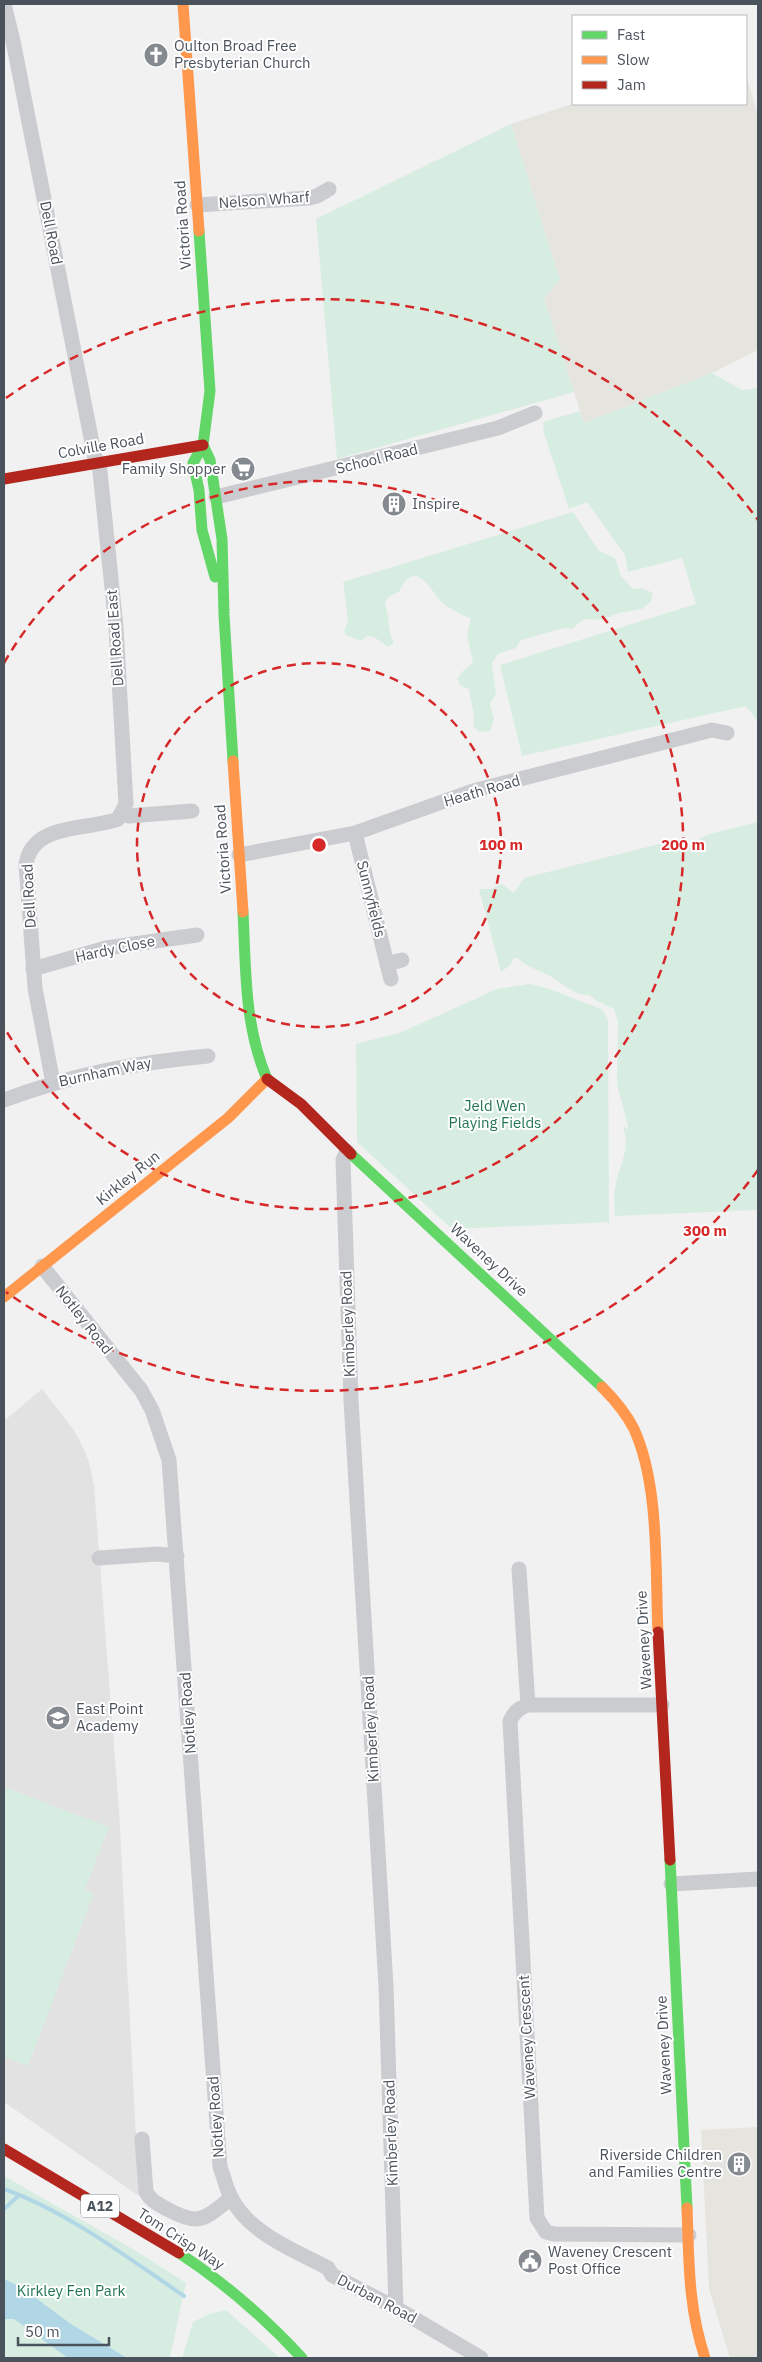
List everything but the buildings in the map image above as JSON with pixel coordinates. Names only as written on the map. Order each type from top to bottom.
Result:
[{"type":"main road","name":"Victoria Road","points":[[183,4],[210,392],[203,445],[193,463],[199,490],[202,530],[224,615]]},
{"type":"main road","name":"Victoria Road","points":[[203,445],[210,460],[222,539],[224,615],[250,1026],[257,1055],[267,1079]]},
{"type":"main road","name":"Colville Road","points":[[4,478],[203,445]]},
{"type":"main road","name":"Waveney Drive","points":[[267,1079],[280,1085],[297,1100],[347,1151],[470,1261],[599,1384],[629,1419],[636,1436],[652,1502],[692,2313],[705,2358]]},
{"type":"main road","name":"Kirkley Run","points":[[4,1296],[228,1118],[252,1097],[267,1079]]},
{"type":"main road","name":"Tom Crisp Way","points":[[4,2149],[151,2235],[195,2264],[244,2303],[290,2344],[302,2358]]},
{"type":"street","name":"Dell Road","points":[[4,4],[9,42],[98,462]]},
{"type":"street","name":"Nelson Wharf","points":[[197,205],[308,198],[317,196],[329,189]]},
{"type":"street","name":"School Road","points":[[216,497],[498,428],[535,413]]},
{"type":"street","name":"Dell Road East","points":[[98,462],[116,637],[126,804],[122,814]]},
{"type":"street","name":"Heath Road","points":[[239,855],[354,833],[473,791],[712,730],[727,732]]},
{"type":"street","name":"Dell Road","points":[[53,1083],[35,988],[26,864],[30,849],[34,843],[50,834],[113,821],[122,814],[129,816],[192,811]]},
{"type":"street","name":"Sunnyfields","points":[[354,833],[390,980]]},
{"type":"street","name":"Hardy Close","points":[[34,968],[106,948],[197,935]]},
{"type":"street","points":[[387,964],[402,960]]},
{"type":"street","name":"Burnham Way","points":[[4,1100],[53,1083],[125,1066],[208,1056]]},
{"type":"street","name":"Kimberley Road","points":[[347,1151],[343,1160],[351,1400],[386,1986],[396,2308]]},
{"type":"street","name":"Notley Road","points":[[42,1266],[141,1390],[152,1410],[169,1460],[220,2168],[231,2198]]},
{"type":"street","points":[[99,1558],[157,1554],[177,1556]]},
{"type":"street","points":[[519,1569],[528,1705],[662,1705]]},
{"type":"street","name":"Waveney Crescent","points":[[528,1705],[520,1708],[510,1721],[537,2218],[546,2232],[554,2234],[689,2235]]},
{"type":"street","points":[[671,1884],[758,1879]]},
{"type":"street","points":[[142,2139],[146,2192],[150,2199],[185,2218],[196,2220],[211,2214],[231,2198]]},
{"type":"street","name":"Durban Road","points":[[231,2198],[248,2220],[272,2238],[328,2268],[332,2275],[396,2308],[481,2358]]},
{"type":"shaded area","points":[[747,78],[758,115],[758,350],[712,373],[584,423],[544,298],[560,280],[511,124],[569,105],[747,105]]},
{"type":"shaded area","name":"East Point Academy","points":[[42,1389],[73,1429],[81,1443],[89,1462],[94,1486],[119,1810],[139,2196],[4,2102],[4,1421]]},
{"type":"shaded area","points":[[758,2127],[758,2358],[730,2358],[709,2289],[701,2130]]},
{"type":"green space","points":[[511,124],[560,280],[544,298],[574,392],[337,459],[316,219]]},
{"type":"green space","points":[[712,373],[742,390],[758,388],[758,722],[746,706],[522,756],[500,665],[696,604],[682,558],[628,572],[625,555],[587,502],[569,509],[544,434],[543,422],[580,411],[584,423]]},
{"type":"green space","points":[[573,512],[599,551],[615,558],[621,576],[630,586],[634,589],[642,588],[653,593],[651,601],[642,609],[619,613],[601,620],[584,619],[572,629],[565,628],[521,640],[516,648],[498,654],[492,663],[496,694],[490,704],[494,720],[490,731],[479,732],[473,726],[474,721],[469,689],[461,686],[457,679],[473,663],[467,635],[471,619],[446,606],[419,577],[412,576],[406,581],[399,592],[388,597],[385,604],[390,633],[394,643],[388,647],[374,637],[367,636],[361,641],[346,635],[344,632],[348,620],[343,582]]},
{"type":"green space","points":[[758,822],[758,1210],[615,1216],[614,1191],[626,1143],[623,1126],[628,1129],[628,1126],[617,1084],[618,1022],[614,1009],[589,995],[573,991],[550,976],[533,969],[518,958],[514,958],[510,965],[501,972],[479,889],[491,889],[502,884],[514,893],[524,878],[675,840],[686,846],[709,834]]},
{"type":"green space","name":"Jeld Wen Playing Fields","points":[[530,984],[549,989],[602,1009],[608,1020],[609,1222],[615,1222],[452,1229],[357,1142],[356,1044],[402,1032],[497,989]]},
{"type":"green space","points":[[4,1787],[109,1827],[85,1889],[94,1893],[28,2066],[4,2057]]},
{"type":"green space","name":"Kirkley Fen Park","points":[[4,2176],[138,2252],[186,2283],[170,2358],[4,2358]]},
{"type":"green space","points":[[226,2310],[280,2358],[182,2358],[193,2322],[209,2314]]},
{"type":"water","points":[[4,2279],[21,2287],[71,2324],[127,2358],[68,2358],[14,2319],[4,2319]]},
{"type":"waterway","points":[[4,2189],[51,2210],[74,2223],[184,2296]]},
{"type":"waterway","points":[[4,2209],[18,2196]]},
{"type":"traffic: fast","points":[[199,231],[210,391],[203,445],[193,463],[199,490],[202,530],[215,577]]},
{"type":"traffic: fast","points":[[203,445],[210,460],[222,539],[224,615],[233,761]]},
{"type":"traffic: fast","points":[[243,912],[250,1018],[259,1059],[267,1079]]},
{"type":"traffic: fast","points":[[351,1154],[602,1387]]},
{"type":"traffic: fast","points":[[670,1860],[687,2208]]},
{"type":"traffic: fast","points":[[179,2253],[244,2302],[302,2358]]},
{"type":"traffic: slow","points":[[183,4],[199,231]]},
{"type":"traffic: slow","points":[[233,761],[243,912]]},
{"type":"traffic: slow","points":[[4,1297],[228,1118],[267,1079]]},
{"type":"traffic: slow","points":[[602,1387],[620,1407],[634,1429],[648,1476],[655,1529],[658,1632]]},
{"type":"traffic: slow","points":[[687,2208],[692,2302],[699,2339],[705,2358]]},
{"type":"traffic: jam","points":[[4,479],[203,445]]},
{"type":"traffic: jam","points":[[267,1079],[301,1104],[351,1154]]},
{"type":"traffic: jam","points":[[658,1632],[670,1860]]},
{"type":"traffic: jam","points":[[4,2149],[179,2253]]},
{"type":"place","name":"Oulton Broad Free Presbyterian Church","points":[[156,55]]},
{"type":"place","name":"Family Shopper","points":[[243,469]]},
{"type":"place","name":"Inspire","points":[[394,504]]},
{"type":"place","name":"East Point Academy","points":[[58,1718]]},
{"type":"place","name":"Riverside Children and Families Centre","points":[[739,2164]]},
{"type":"place","name":"Waveney Crescent Post Office","points":[[530,2261]]}]
